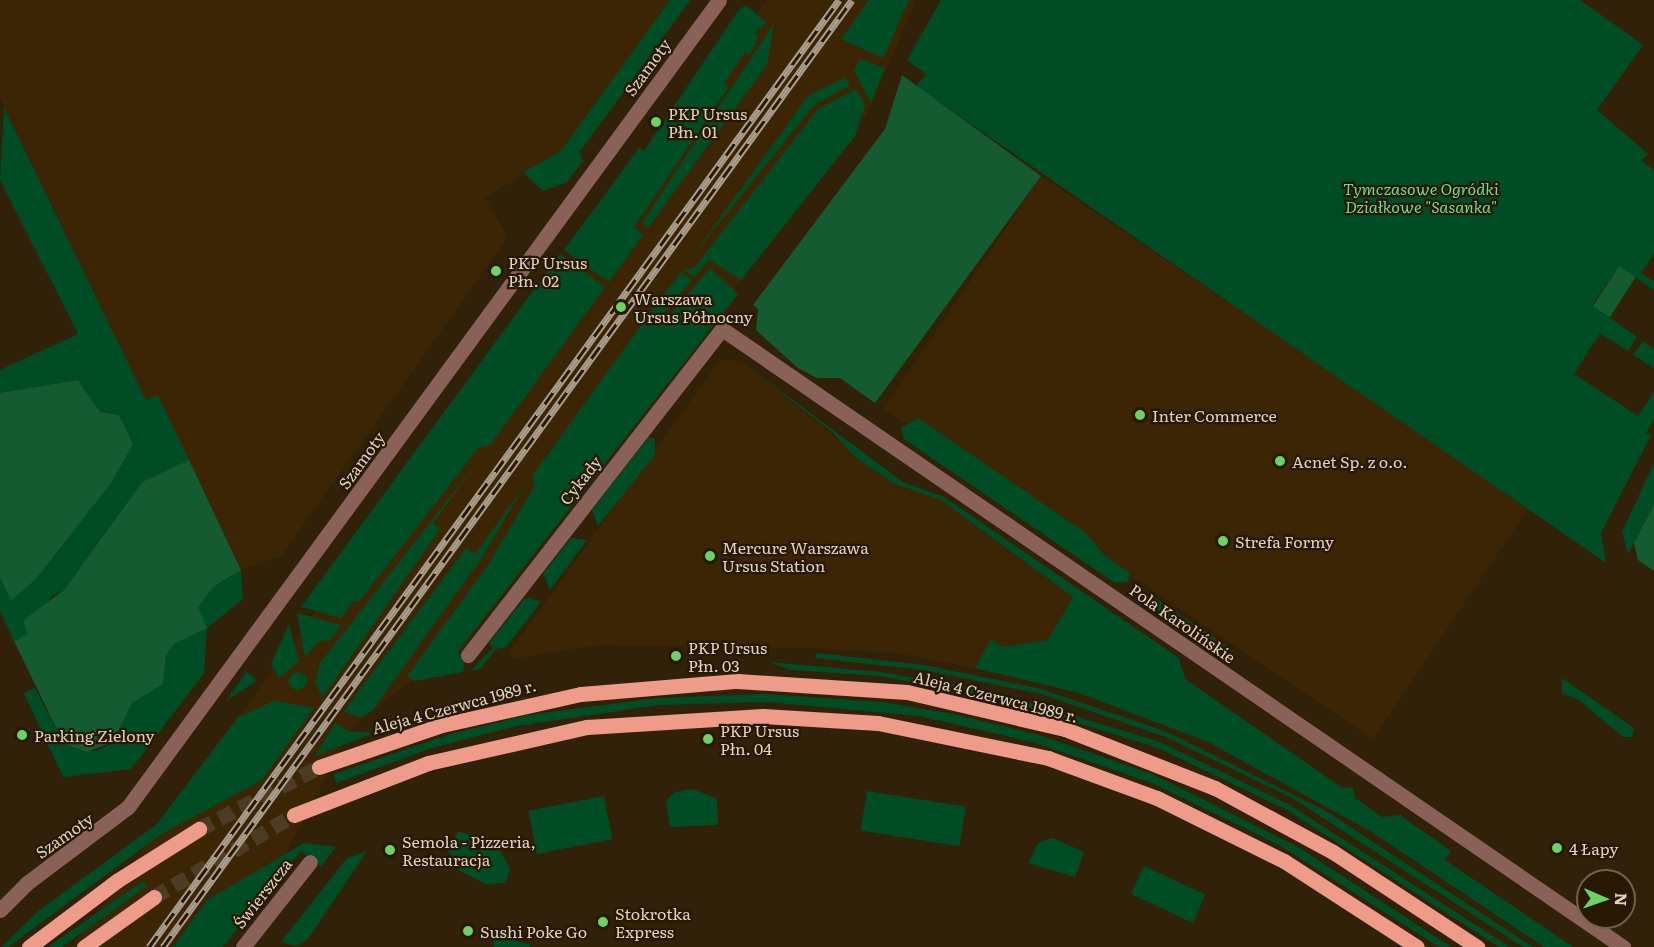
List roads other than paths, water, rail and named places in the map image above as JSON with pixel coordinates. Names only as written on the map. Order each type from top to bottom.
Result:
[{"type":"main road","name":"Aleja 4 Czerwca 1989 r.","points":[[319,767],[442,725],[581,694],[737,681],[907,692],[1065,729],[1215,788],[1333,852],[1477,947]]},
{"type":"main road","points":[[294,815],[428,763],[587,727],[763,716],[878,723],[1048,758],[1157,798],[1284,861],[1417,947]]},
{"type":"main road","points":[[29,947],[118,880],[199,829]]},
{"type":"main road","points":[[84,947],[154,897]]},
{"type":"street","name":"Szamoty","points":[[0,910],[27,882],[128,807],[718,0]]},
{"type":"street","name":"Cykady","points":[[468,655],[722,329]]},
{"type":"street","name":"Pola Karolińskie","points":[[722,329],[1623,947]]},
{"type":"street","name":"Świerszcza","points":[[243,947],[310,862]]},
{"type":"tunnel","points":[[199,829],[319,767]]},
{"type":"tunnel","points":[[154,897],[294,815]]},
{"type":"railway","points":[[149,947],[839,0]]},
{"type":"railway","points":[[163,947],[852,0]]},
{"type":"place","name":"PKP Ursus Płn. 01","points":[[656,122]]},
{"type":"place","name":"PKP Ursus Płn. 02","points":[[496,271]]},
{"type":"place","name":"Warszawa Ursus Północny","points":[[621,307]]},
{"type":"place","name":"Inter Commerce","points":[[1140,415]]},
{"type":"place","name":"Acnet Sp. z o.o.","points":[[1280,461]]},
{"type":"place","name":"Strefa Formy","points":[[1223,541]]},
{"type":"place","name":"Mercure Warszawa Ursus Station","points":[[710,556]]},
{"type":"place","name":"PKP Ursus Płn. 03","points":[[676,656]]},
{"type":"place","name":"Parking Zielony","points":[[22,735]]},
{"type":"place","name":"PKP Ursus Płn. 04","points":[[708,739]]},
{"type":"place","name":"4 Łapy","points":[[1557,848]]},
{"type":"place","name":"Semola - Pizzeria, Restauracja","points":[[390,850]]},
{"type":"place","name":"Stokrotka Express","points":[[603,922]]},
{"type":"place","name":"Sushi Poke Go","points":[[468,931]]},
{"type":"park label","name":"Tymczasowe Ogródki Działkowe \"Sasanka\"","points":[[1421,197]]}]
